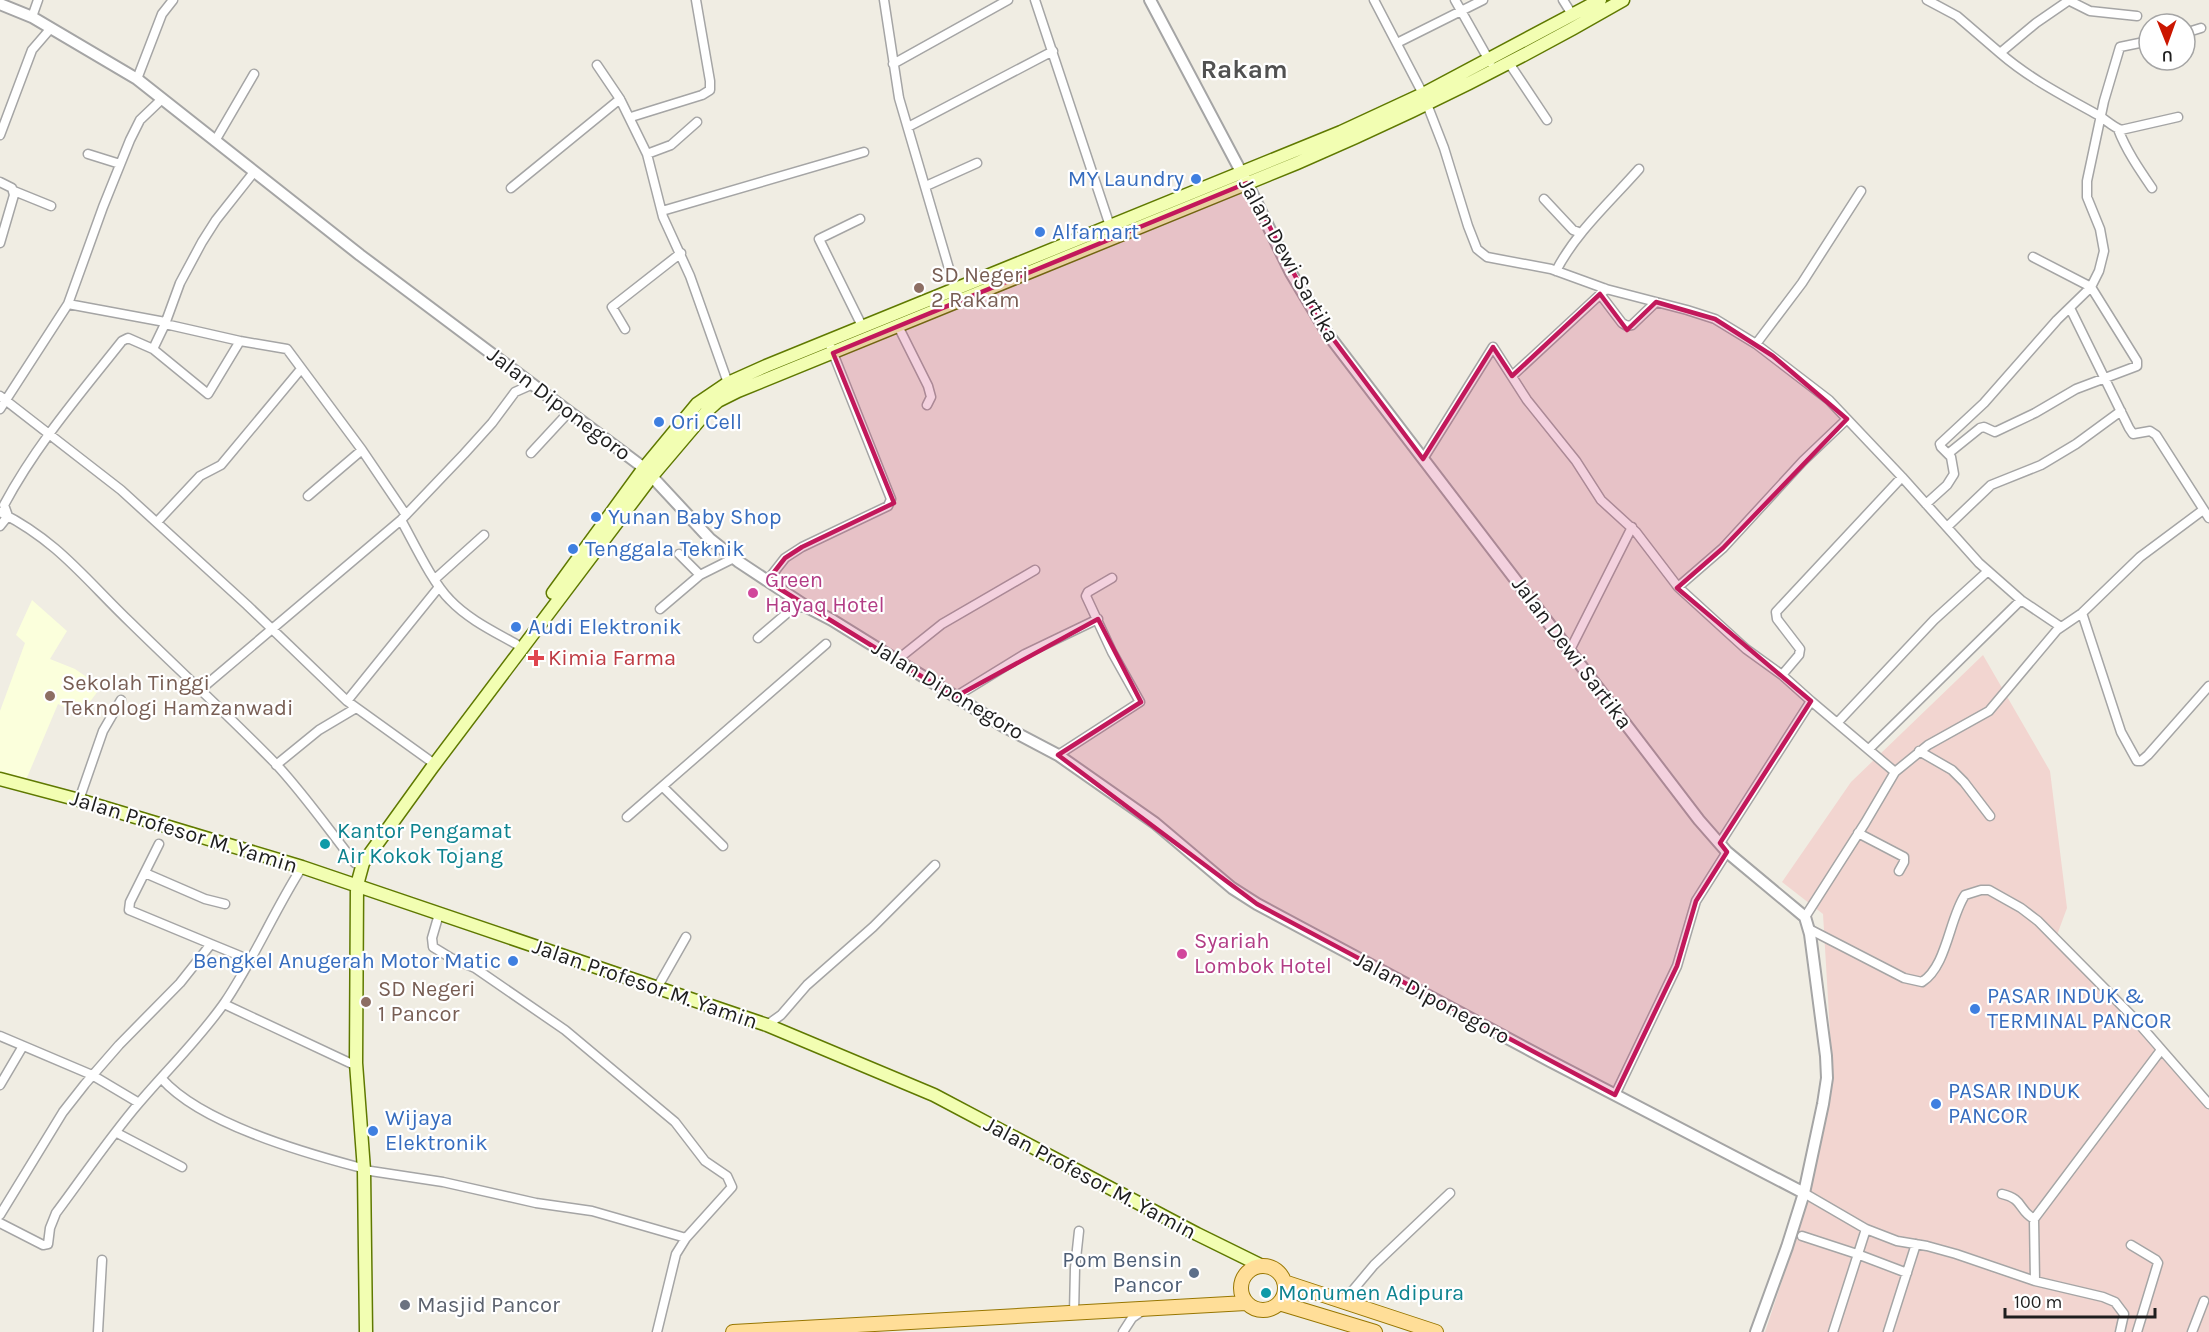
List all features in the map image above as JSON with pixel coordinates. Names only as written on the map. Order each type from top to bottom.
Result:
[{"type":"main road","points":[[356,1126],[353,884],[363,863],[428,765],[516,644],[648,472],[708,410],[718,401],[831,347],[863,327],[955,289],[1244,178],[1341,132],[1425,99],[1492,65],[1600,0]]},
{"type":"main road","points":[[1492,65],[1509,63],[1623,0]]},
{"type":"main road","points":[[364,1332],[358,1316],[361,1168],[350,1063],[355,862],[697,404],[728,383],[898,326],[1104,232]]},
{"type":"main road","name":"Jalan Profesor M. Yamin","points":[[0,778],[302,867],[767,1025],[934,1095],[1179,1225],[1260,1265]]},
{"type":"main road","points":[[733,1332],[887,1328],[1246,1303],[1263,1310],[1279,1303],[1284,1296],[1284,1282],[1278,1271],[1260,1265],[1249,1270],[1241,1280],[1240,1292],[1246,1303]]},
{"type":"main road","points":[[1284,1282],[1436,1332]]},
{"type":"main road","points":[[1279,1303],[1375,1332]]},
{"type":"street","points":[[32,17],[38,0]]},
{"type":"street","points":[[137,79],[162,14],[173,0]]},
{"type":"street","points":[[631,117],[702,96],[710,90],[696,0]]},
{"type":"street","points":[[884,0],[899,98],[955,289]]},
{"type":"street","points":[[892,64],[1008,0]]},
{"type":"street","points":[[1035,0],[1053,51],[1104,232]]},
{"type":"street","name":"Jalan Dewi Sartika","points":[[1150,0],[1287,265],[1316,316],[1356,373],[1688,806],[1724,847],[1805,917]]},
{"type":"street","points":[[1374,0],[1425,99],[1444,148],[1468,226],[1480,252],[1487,257],[1556,271],[1603,292],[1656,302],[1715,319],[1756,344],[1821,393],[1988,571],[2021,600],[2061,627]]},
{"type":"street","points":[[1455,0],[1492,65]]},
{"type":"street","points":[[1397,43],[1483,0]]},
{"type":"street","points":[[1563,0],[1573,16]]},
{"type":"street","points":[[1927,0],[1957,16],[2020,70],[2100,116],[2118,129],[2127,150],[2152,188]]},
{"type":"street","points":[[2000,53],[2068,0],[2090,11],[2137,16]]},
{"type":"street","name":"Jalan Diponegoro","points":[[0,4],[32,17],[137,79],[360,255],[648,472],[710,538],[734,558],[807,607],[832,620],[955,697],[1058,755],[1155,823],[1232,888],[1257,904],[1401,983],[1804,1193],[1866,1229],[1897,1241],[1956,1254],[2035,1281],[2088,1292],[2115,1302],[2124,1314],[2120,1332]]},
{"type":"street","points":[[0,135],[32,50],[51,28]]},
{"type":"street","points":[[2197,29],[2201,28]]},
{"type":"street","points":[[1926,504],[1947,485],[1954,474],[1951,457],[1940,444],[1984,404],[2091,287],[2099,271],[2104,251],[2100,229],[2090,206],[2087,190],[2100,116],[2113,63],[2120,46],[2137,43]]},
{"type":"street","points":[[908,127],[1053,51]]},
{"type":"street","points":[[1509,63],[1547,120]]},
{"type":"street","points":[[597,65],[631,117],[647,154],[662,211],[681,253],[728,383]]},
{"type":"street","points":[[215,141],[254,74]]},
{"type":"street","points":[[0,409],[3,398],[68,304],[120,164],[140,120],[162,99]]},
{"type":"street","points":[[511,188],[620,99]]},
{"type":"street","points":[[2118,129],[2178,117]]},
{"type":"street","points":[[647,154],[671,145],[697,122]]},
{"type":"street","points":[[662,211],[864,152]]},
{"type":"street","points":[[88,154],[120,164]]},
{"type":"street","points":[[926,186],[977,163]]},
{"type":"street","points":[[1556,271],[1565,253],[1581,233],[1639,169]]},
{"type":"street","points":[[153,349],[180,283],[202,243],[216,220],[255,172]]},
{"type":"street","points":[[0,182],[14,191],[51,206]]},
{"type":"street","points":[[0,243],[14,191]]},
{"type":"street","points":[[1756,344],[1802,283],[1861,191]]},
{"type":"street","points":[[1544,199],[1572,230],[1581,233]]},
{"type":"street","points":[[860,219],[819,239],[863,327]]},
{"type":"street","points":[[626,330],[612,307],[681,253]]},
{"type":"street","points":[[1949,453],[1983,426],[1995,432],[2035,413],[2076,389],[2136,368],[2138,364],[2120,331],[2091,287],[2033,256]]},
{"type":"street","points":[[1603,292],[1622,323],[1627,326],[1632,325],[1656,302]]},
{"type":"street","points":[[1512,376],[1603,292]]},
{"type":"street","points":[[68,304],[165,323],[240,341],[285,348],[362,450],[403,518],[437,583],[459,608],[516,644]]},
{"type":"street","points":[[2070,308],[2133,434],[2147,431],[2156,435],[2209,518]]},
{"type":"street","points":[[898,326],[928,386],[930,397],[927,405]]},
{"type":"street","points":[[0,526],[4,505],[49,432],[124,339],[130,338],[153,349],[208,394],[240,341]]},
{"type":"street","points":[[767,581],[785,558],[814,540],[888,506],[891,499],[831,347]]},
{"type":"street","points":[[1423,459],[1493,347],[1527,400],[1576,461],[1601,500],[1632,527],[1678,587],[1746,649],[1782,675],[1895,772]]},
{"type":"street","points":[[157,522],[200,476],[220,465],[301,369]]},
{"type":"street","points":[[200,690],[403,518],[472,446],[515,392],[533,384]]},
{"type":"street","points":[[3,398],[49,432],[157,522],[347,701],[428,765]]},
{"type":"street","points":[[1947,527],[1991,485],[2056,457],[2121,411]]},
{"type":"street","points":[[531,453],[568,413]]},
{"type":"street","points":[[1678,587],[1723,548],[1803,461],[1847,419]]},
{"type":"street","points":[[308,495],[362,450]]},
{"type":"street","points":[[1782,675],[1799,655],[1800,649],[1777,619],[1776,612],[1902,477]]},
{"type":"street","points":[[1756,1332],[1804,1193],[1827,1078],[1822,1018],[1809,929],[1805,917],[1895,772],[1919,751],[1989,711],[2061,627],[2082,613],[2140,557],[2203,510]]},
{"type":"street","points":[[4,514],[38,534],[68,557],[276,765],[355,862]]},
{"type":"street","points":[[1570,650],[1632,527]]},
{"type":"street","points":[[347,701],[437,583],[484,535]]},
{"type":"street","points":[[679,554],[700,575]]},
{"type":"street","points":[[660,609],[700,575],[734,558]]},
{"type":"street","points":[[897,660],[942,624],[1035,570]]},
{"type":"street","points":[[1838,722],[1934,620],[1988,571]]},
{"type":"street","points":[[1058,755],[1140,702],[1112,652],[1086,594],[1112,578]]},
{"type":"street","points":[[1869,749],[2021,600]]},
{"type":"street","points":[[758,638],[793,608],[807,607]]},
{"type":"street","points":[[2082,613],[2121,732],[2137,761],[2141,761],[2148,755],[2209,686]]},
{"type":"street","points":[[955,697],[1026,654],[1098,619]]},
{"type":"street","points":[[627,817],[826,645]]},
{"type":"street","points":[[79,800],[103,731],[121,699]]},
{"type":"street","points":[[1615,1095],[1677,966],[1696,901],[1724,847],[1811,701]]},
{"type":"street","points":[[276,765],[319,730],[356,708]]},
{"type":"street","points":[[1919,751],[1952,770],[1990,816]]},
{"type":"street","points":[[663,787],[723,846]]},
{"type":"street","points":[[1858,833],[1904,857],[1899,871]]},
{"type":"street","points":[[159,844],[130,902],[129,910],[250,960]]},
{"type":"street","points":[[767,1025],[781,1015],[807,985],[873,927],[935,866]]},
{"type":"street","points":[[0,1223],[43,1245],[48,1244],[50,1228],[56,1213],[139,1103],[162,1079],[224,1004],[302,867]]},
{"type":"street","points":[[145,873],[205,899],[225,904]]},
{"type":"street","points":[[1809,929],[1904,978],[1922,982],[1928,978],[1941,956],[1965,895],[1981,890],[1989,891],[2021,908],[2038,921],[2133,1017],[2209,1104]]},
{"type":"street","points":[[439,914],[432,938],[434,947],[451,958],[475,968],[565,1030],[675,1122],[705,1161],[731,1181],[731,1189],[686,1238],[676,1254],[657,1332]]},
{"type":"street","points":[[657,988],[686,937]]},
{"type":"street","points":[[0,1215],[59,1119],[92,1075],[180,982],[211,944]]},
{"type":"street","points":[[224,1004],[350,1063]]},
{"type":"street","points":[[0,1036],[92,1075],[139,1103]]},
{"type":"street","points":[[0,1085],[23,1046]]},
{"type":"street","points":[[2035,1281],[2034,1219],[2161,1050]]},
{"type":"street","points":[[162,1079],[189,1102],[214,1116],[298,1150],[361,1168],[442,1182],[536,1203],[592,1211],[686,1238]]},
{"type":"street","points":[[117,1133],[182,1167]]},
{"type":"street","points":[[1343,1302],[1374,1265],[1450,1193]]},
{"type":"street","points":[[2002,1194],[2012,1196],[2019,1201],[2024,1212],[2034,1219]]},
{"type":"street","points":[[1833,1332],[1866,1229]]},
{"type":"street","points":[[1074,1314],[1079,1231]]},
{"type":"street","points":[[1802,1236],[1907,1274]]},
{"type":"street","points":[[1888,1332],[1916,1244]]},
{"type":"street","points":[[2131,1245],[2158,1263],[2137,1332]]},
{"type":"street","points":[[98,1332],[102,1260]]},
{"type":"street","points":[[2192,1332],[2204,1301]]},
{"type":"street","points":[[1123,1332],[1132,1318],[1145,1309]]},
{"type":"highlighted area","points":[[1247,183],[1316,316],[1423,459],[1493,347],[1512,376],[1600,294],[1627,330],[1656,302],[1715,319],[1773,356],[1847,419],[1723,548],[1677,588],[1811,701],[1720,843],[1727,852],[1696,901],[1677,966],[1615,1095],[1257,904],[1058,755],[1141,702],[1098,619],[955,697],[767,581],[785,558],[802,547],[894,503],[833,353]]},
{"type":"shaded area","name":"Sekolah Tinggi Teknologi Hamzanwadi","points":[[32,600],[67,631],[50,659],[75,669],[101,687],[80,715],[58,704],[26,780],[0,772],[0,711],[25,643],[16,635]]},
{"type":"shaded area","name":"PASAR INDUK & TERMINAL PANCOR","points":[[1983,655],[2050,771],[2067,908],[2057,935],[2209,1110],[2209,1332],[1765,1332],[1797,1236],[1833,1083],[1823,914],[1782,882],[1851,782]]},
{"type":"place","name":"MY Laundry","points":[[1196,179]]},
{"type":"place","name":"Alfamart","points":[[1040,232]]},
{"type":"place","name":"SD Negeri 2 Rakam","points":[[919,288]]},
{"type":"place","name":"Ori Cell","points":[[659,422]]},
{"type":"place","name":"Yunan Baby Shop","points":[[596,517]]},
{"type":"place","name":"Tenggala Teknik","points":[[573,549]]},
{"type":"place","name":"Green Hayaq Hotel","points":[[753,593]]},
{"type":"place","name":"Audi Elektronik","points":[[516,627]]},
{"type":"place","name":"Kimia Farma","points":[[536,658]]},
{"type":"place","name":"Sekolah Tinggi Teknologi Hamzanwadi","points":[[50,696]]},
{"type":"place","name":"Kantor Pengamat Air Kokok Tojang","points":[[325,844]]},
{"type":"place","name":"Syariah Lombok Hotel","points":[[1182,954]]},
{"type":"place","name":"Bengkel Anugerah Motor Matic","points":[[513,961]]},
{"type":"place","name":"SD Negeri 1 Pancor","points":[[366,1002]]},
{"type":"place","name":"PASAR INDUK & TERMINAL PANCOR","points":[[1975,1009]]},
{"type":"place","name":"PASAR INDUK PANCOR","points":[[1936,1104]]},
{"type":"place","name":"Wijaya Elektronik","points":[[373,1131]]},
{"type":"place","name":"Pom Bensin Pancor","points":[[1194,1273]]},
{"type":"place","name":"Monumen Adipura","points":[[1266,1293]]},
{"type":"place","name":"Masjid Pancor","points":[[405,1305]]},
{"type":"district","name":"Rakam","points":[[1244,69]]}]
